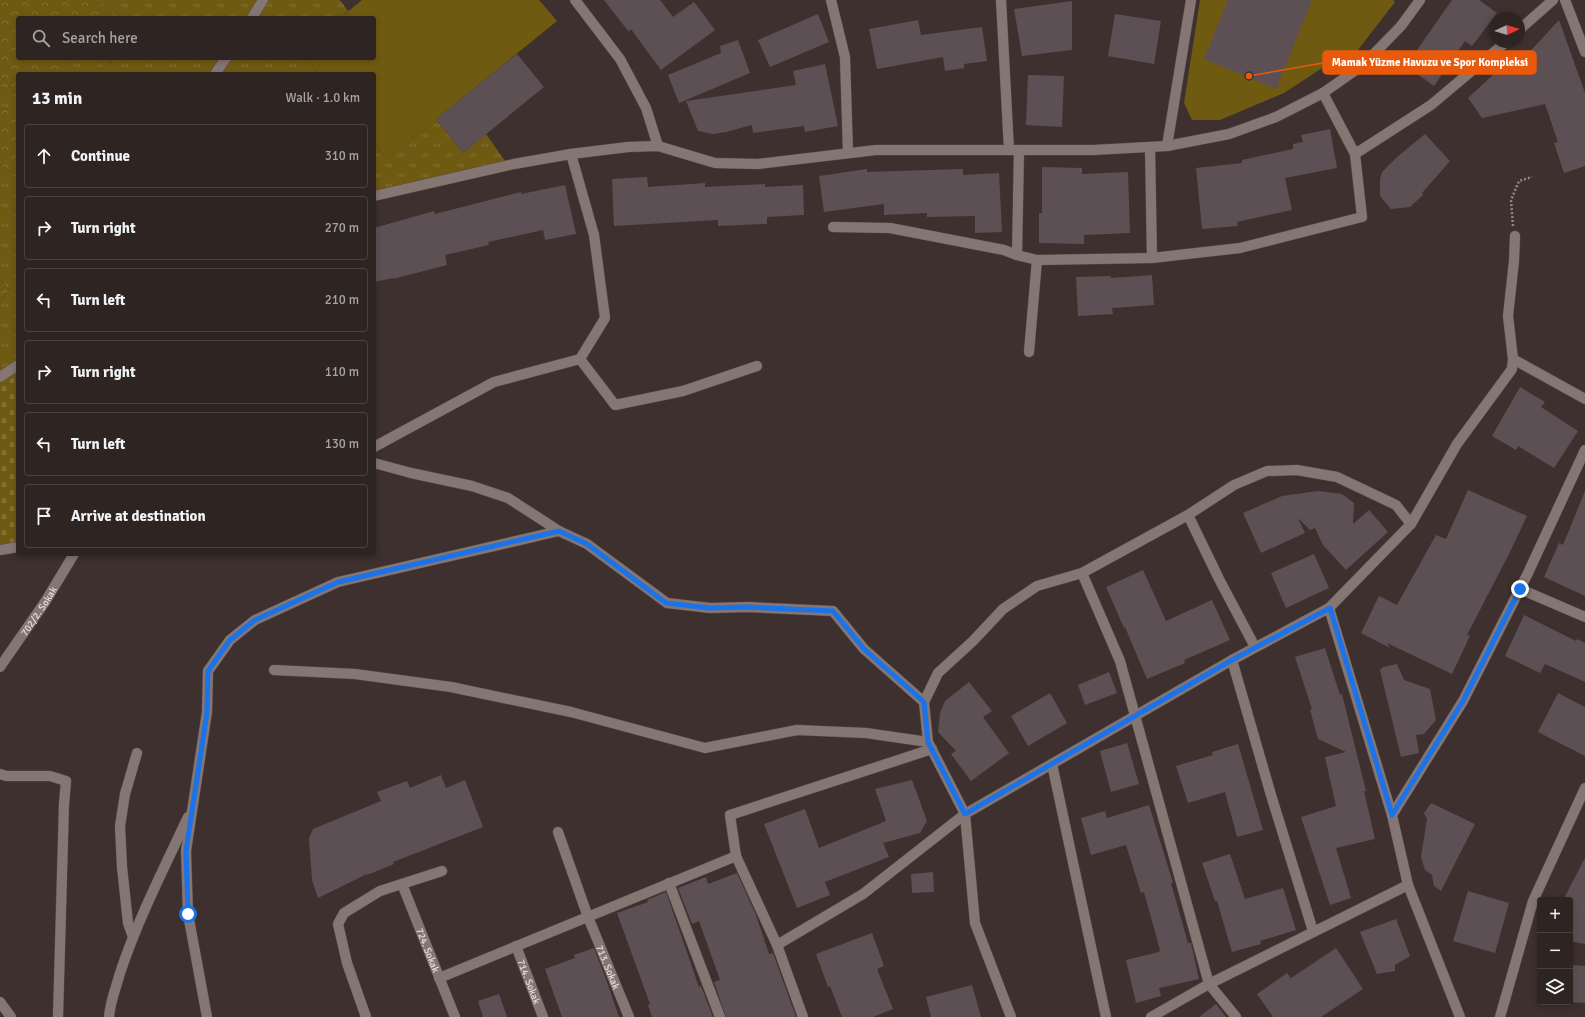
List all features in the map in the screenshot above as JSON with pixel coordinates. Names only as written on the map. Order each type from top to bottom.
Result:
[{"type":"street","points":[[253,16],[263,0]]},
{"type":"street","points":[[575,0],[620,60],[646,108],[658,146]]},
{"type":"street","points":[[831,0],[845,57],[848,153]]},
{"type":"street","points":[[1001,0],[1014,150],[1018,255]]},
{"type":"street","points":[[1167,146],[1191,0]]},
{"type":"street","points":[[376,196],[514,164],[628,146],[658,146],[715,163],[758,164],[876,150],[1094,150],[1167,146],[1229,134],[1276,117],[1323,93],[1363,65],[1401,26],[1420,0]]},
{"type":"street","points":[[1525,25],[1553,0]]},
{"type":"street","points":[[1565,0],[1585,52]]},
{"type":"street","points":[[1355,154],[1431,105],[1499,48]]},
{"type":"street","points":[[216,72],[225,60]]},
{"type":"street","points":[[832,227],[890,228],[1004,250],[1038,260],[1152,258],[1240,248],[1362,217],[1355,154],[1323,93]]},
{"type":"street","points":[[1150,147],[1152,258]]},
{"type":"street","points":[[376,446],[494,382],[580,359],[605,318],[594,234],[571,154]]},
{"type":"street","points":[[777,945],[863,894],[965,814],[1255,647],[1330,608],[1411,524],[1457,444],[1512,369],[1513,359],[1508,316],[1515,236]]},
{"type":"street","points":[[1029,352],[1038,260]]},
{"type":"street","points":[[580,359],[615,406],[683,391],[757,366]]},
{"type":"street","points":[[1513,359],[1585,399]]},
{"type":"street","points":[[0,377],[16,366]]},
{"type":"street","points":[[1392,815],[1463,701],[1520,589],[1585,450]]},
{"type":"street","points":[[376,463],[472,486],[508,498],[559,531],[587,544],[666,603],[710,608],[748,607],[833,611],[864,649],[924,702]]},
{"type":"street","points":[[1011,1017],[975,924],[965,814],[930,745],[924,702],[938,673],[973,641],[1003,609],[1037,586],[1082,573],[1188,515],[1234,485],[1267,471],[1298,470],[1337,477],[1396,505],[1411,524]]},
{"type":"street","points":[[1188,515],[1219,579],[1255,647]]},
{"type":"street","points":[[207,1017],[188,914],[186,851],[207,712],[208,671],[230,640],[255,620],[338,582],[559,531]]},
{"type":"street","points":[[0,550],[16,547]]},
{"type":"street","name":"702/2. Sokak","points":[[0,667],[45,602],[73,556]]},
{"type":"street","points":[[1082,573],[1120,661],[1209,984],[1236,1017]]},
{"type":"street","points":[[1520,589],[1585,617]]},
{"type":"street","points":[[1330,608],[1392,815],[1408,885],[1460,1017]]},
{"type":"street","points":[[1232,660],[1271,795],[1313,931]]},
{"type":"street","points":[[274,670],[355,674],[451,687],[571,712],[705,748],[797,730],[866,734],[930,745]]},
{"type":"street","points":[[803,1017],[777,945],[736,856],[730,815],[930,745]]},
{"type":"street","points":[[133,937],[128,917],[122,867],[120,826],[125,794],[137,753]]},
{"type":"street","points":[[1052,764],[1106,1017]]},
{"type":"street","points":[[0,774],[6,776],[50,776],[66,781],[64,804],[58,1017]]},
{"type":"street","points":[[1500,1017],[1533,901],[1585,788]]},
{"type":"street","points":[[109,1017],[110,1007],[133,937],[144,909],[192,809]]},
{"type":"street","name":"713. Sokak","points":[[558,832],[588,917],[629,1017]]},
{"type":"street","points":[[439,978],[736,856]]},
{"type":"street","points":[[366,1017],[347,963],[338,924],[344,913],[380,891],[442,871]]},
{"type":"street","points":[[669,883],[720,1017]]},
{"type":"street","name":"724. Sokak","points":[[402,884],[455,1017]]},
{"type":"street","points":[[1151,1017],[1209,984],[1408,885]]},
{"type":"street","name":"714. Sokak","points":[[516,946],[543,1017]]},
{"type":"street","points":[[0,1002],[10,1017]]},
{"type":"path","points":[[1515,236],[1511,212],[1511,200],[1519,181],[1532,177]]},
{"type":"green space","points":[[0,0],[94,0],[107,8],[113,16],[16,16],[16,60],[67,60],[74,69],[79,72],[16,72],[16,94],[0,76]]},
{"type":"green space","points":[[94,0],[340,0],[348,11],[342,16],[113,16],[107,8]]},
{"type":"green space","points":[[362,0],[539,0],[557,21],[387,159],[376,145],[376,72],[317,72],[308,60],[376,60],[376,16],[342,16]]},
{"type":"green space","points":[[1200,0],[1393,0],[1395,2],[1351,59],[1339,57],[1284,93],[1220,120],[1192,120],[1184,103]]},
{"type":"green space","points":[[67,60],[100,60],[102,66],[111,63],[111,60],[308,60],[317,72],[79,72],[69,64]]},
{"type":"green space","points":[[100,60],[111,60],[110,67],[105,68],[102,66]]},
{"type":"green space","points":[[0,76],[16,94],[16,108],[3,109],[0,111]]},
{"type":"green space","points":[[16,107],[16,174],[10,172],[0,164],[0,111],[3,109]]},
{"type":"green space","points":[[436,119],[463,153],[486,134],[508,165],[376,196],[376,145],[387,159]]},
{"type":"green space","points":[[0,164],[10,172],[16,174],[16,366],[0,377],[0,301],[9,290],[0,279]]},
{"type":"green space","points":[[0,279],[9,290],[0,301]]},
{"type":"green space","points":[[16,366],[16,547],[0,550],[0,377]]},
{"type":"building","points":[[604,0],[660,0],[673,17],[694,2],[715,30],[661,70],[631,29],[629,32]]},
{"type":"building","points":[[1228,0],[1312,0],[1276,89],[1204,59]]},
{"type":"building","points":[[1452,0],[1479,0],[1496,12],[1489,12],[1489,24],[1472,46],[1465,41],[1434,86],[1406,66]]},
{"type":"building","points":[[1072,1],[1072,50],[1022,56],[1014,9]]},
{"type":"building","points":[[818,14],[829,42],[770,67],[758,40]]},
{"type":"building","points":[[1115,14],[1161,21],[1154,64],[1108,56]]},
{"type":"building","points":[[918,20],[921,35],[982,27],[987,61],[964,64],[964,68],[945,71],[943,57],[877,69],[869,29]]},
{"type":"building","points":[[1559,20],[1585,93],[1585,166],[1564,173],[1554,143],[1558,142],[1545,104],[1482,118],[1468,98],[1509,60],[1513,70]]},
{"type":"building","points":[[738,40],[750,73],[679,103],[668,75],[721,53],[720,46]]},
{"type":"building","points":[[517,54],[544,87],[463,153],[436,119]]},
{"type":"building","points":[[825,64],[838,126],[805,132],[804,126],[753,133],[752,125],[713,134],[698,131],[686,101],[796,85],[793,71]]},
{"type":"building","points":[[1028,75],[1064,76],[1062,127],[1026,125]]},
{"type":"building","points":[[1330,129],[1337,168],[1285,178],[1292,210],[1237,222],[1238,226],[1202,229],[1196,168],[1242,163],[1242,160],[1293,149],[1293,144],[1303,142],[1301,135]]},
{"type":"building","points":[[1425,134],[1450,161],[1422,193],[1423,195],[1410,207],[1391,209],[1380,196],[1380,180],[1382,172],[1397,157]]},
{"type":"building","points":[[1042,167],[1082,168],[1082,174],[1128,172],[1130,233],[1084,235],[1084,244],[1039,243],[1039,213],[1042,213]]},
{"type":"building","points":[[867,169],[867,172],[963,169],[963,175],[999,173],[1002,232],[975,233],[975,216],[927,217],[927,213],[884,215],[884,204],[824,212],[819,176]]},
{"type":"building","points":[[647,177],[648,187],[705,183],[705,187],[765,184],[765,187],[803,185],[804,215],[767,217],[767,224],[718,226],[718,220],[614,226],[612,179]]},
{"type":"building","points":[[565,185],[576,234],[545,240],[543,230],[488,242],[489,245],[445,255],[447,265],[393,279],[376,282],[376,227],[434,211],[435,214],[521,192],[521,194]]},
{"type":"building","points":[[1152,275],[1154,305],[1112,308],[1113,314],[1078,316],[1076,277],[1111,276],[1111,278]]},
{"type":"building","points":[[1520,387],[1545,402],[1541,407],[1578,431],[1554,468],[1518,446],[1516,450],[1492,436]]},
{"type":"building","points":[[1468,490],[1527,516],[1467,635],[1470,636],[1452,674],[1387,643],[1390,648],[1361,633],[1379,596],[1397,605],[1436,535],[1446,539]]},
{"type":"building","points":[[1318,491],[1342,494],[1354,503],[1353,524],[1369,510],[1388,532],[1346,570],[1323,545],[1315,528],[1310,530],[1298,518],[1305,533],[1261,553],[1243,513],[1282,496]]},
{"type":"building","points":[[1585,491],[1585,596],[1544,577],[1559,543],[1563,545]]},
{"type":"building","points":[[1314,554],[1329,588],[1286,608],[1271,573]]},
{"type":"building","points":[[1143,570],[1166,621],[1212,600],[1230,640],[1184,660],[1185,663],[1147,679],[1106,587]]},
{"type":"building","points":[[1524,615],[1576,641],[1577,639],[1585,643],[1585,682],[1545,664],[1540,673],[1505,656]]},
{"type":"building","points":[[1325,648],[1340,695],[1342,694],[1366,791],[1364,791],[1375,839],[1336,848],[1351,898],[1330,905],[1301,817],[1336,806],[1325,757],[1346,752],[1318,739],[1310,710],[1312,709],[1295,657]]},
{"type":"building","points":[[1397,664],[1404,680],[1430,689],[1436,720],[1424,734],[1416,735],[1419,753],[1401,757],[1380,670],[1383,667]]},
{"type":"building","points":[[1109,672],[1117,693],[1085,705],[1078,685]]},
{"type":"building","points":[[969,682],[992,711],[983,717],[1009,753],[971,781],[951,754],[956,751],[938,732],[940,713],[945,701]]},
{"type":"building","points":[[1050,693],[1067,723],[1028,746],[1011,716]]},
{"type":"building","points":[[1558,693],[1585,707],[1585,756],[1538,732]]},
{"type":"building","points":[[1127,743],[1139,784],[1111,792],[1100,751]]},
{"type":"building","points":[[1238,744],[1263,830],[1237,837],[1225,792],[1188,803],[1176,766],[1213,755],[1212,752]]},
{"type":"building","points":[[441,775],[446,788],[465,780],[483,827],[393,862],[394,864],[367,874],[318,898],[312,880],[309,838],[313,829],[381,801],[377,792],[407,781],[410,788]]},
{"type":"building","points":[[912,780],[927,821],[920,833],[883,843],[889,857],[825,882],[830,895],[797,908],[764,824],[805,809],[819,848],[886,821],[875,789]]},
{"type":"building","points":[[1431,803],[1475,824],[1441,891],[1434,886],[1432,875],[1425,870],[1421,857],[1427,819],[1424,813]]},
{"type":"building","points":[[1149,805],[1173,883],[1171,883],[1188,943],[1191,943],[1199,979],[1159,988],[1161,996],[1136,1003],[1126,960],[1159,952],[1160,950],[1144,892],[1141,893],[1126,845],[1091,855],[1081,818],[1105,811],[1107,818]]},
{"type":"building","points":[[1230,854],[1245,899],[1283,888],[1296,930],[1260,941],[1261,944],[1232,952],[1217,901],[1215,901],[1202,863]]},
{"type":"building","points":[[1585,858],[1585,944],[1573,942],[1573,897],[1565,897]]},
{"type":"building","points":[[933,872],[934,892],[912,893],[911,874]]},
{"type":"building","points":[[737,873],[756,915],[769,954],[773,953],[796,1017],[726,1017],[714,982],[720,980],[699,921],[692,924],[678,888],[706,877],[708,884]]},
{"type":"building","points":[[1468,891],[1509,903],[1495,953],[1453,941]]},
{"type":"building","points":[[666,892],[699,987],[701,986],[713,1017],[652,1017],[648,1005],[650,1004],[617,913],[648,902],[647,900]]},
{"type":"building","points":[[1396,919],[1410,956],[1395,965],[1395,971],[1377,974],[1360,932]]},
{"type":"building","points":[[872,933],[884,966],[877,969],[893,1009],[873,1017],[842,1017],[830,986],[828,987],[816,954]]},
{"type":"building","points":[[594,948],[619,1017],[562,1017],[545,969],[575,958],[574,955]]},
{"type":"building","points":[[1336,948],[1363,989],[1321,1017],[1273,1017],[1257,994],[1287,973],[1291,978]]},
{"type":"building","points":[[1573,965],[1585,966],[1585,1003],[1573,1002]]},
{"type":"building","points":[[972,985],[981,1017],[931,1017],[926,997]]},
{"type":"building","points":[[499,994],[507,1017],[483,1017],[478,1001]]},
{"type":"building","points":[[1216,1004],[1226,1017],[1199,1017]]},
{"type":"place","name":"Mamak Yüzme Havuzu ve Spor Kompleksi","points":[[1249,76]]},
{"type":"route","points":[[188,914],[186,851],[207,712],[208,671],[230,640],[255,620],[338,582],[559,531],[587,544],[666,603],[710,608],[748,607],[833,611],[864,649],[924,702],[928,742],[965,814],[1255,647],[1330,608],[1392,815],[1463,701],[1520,589]]}]
